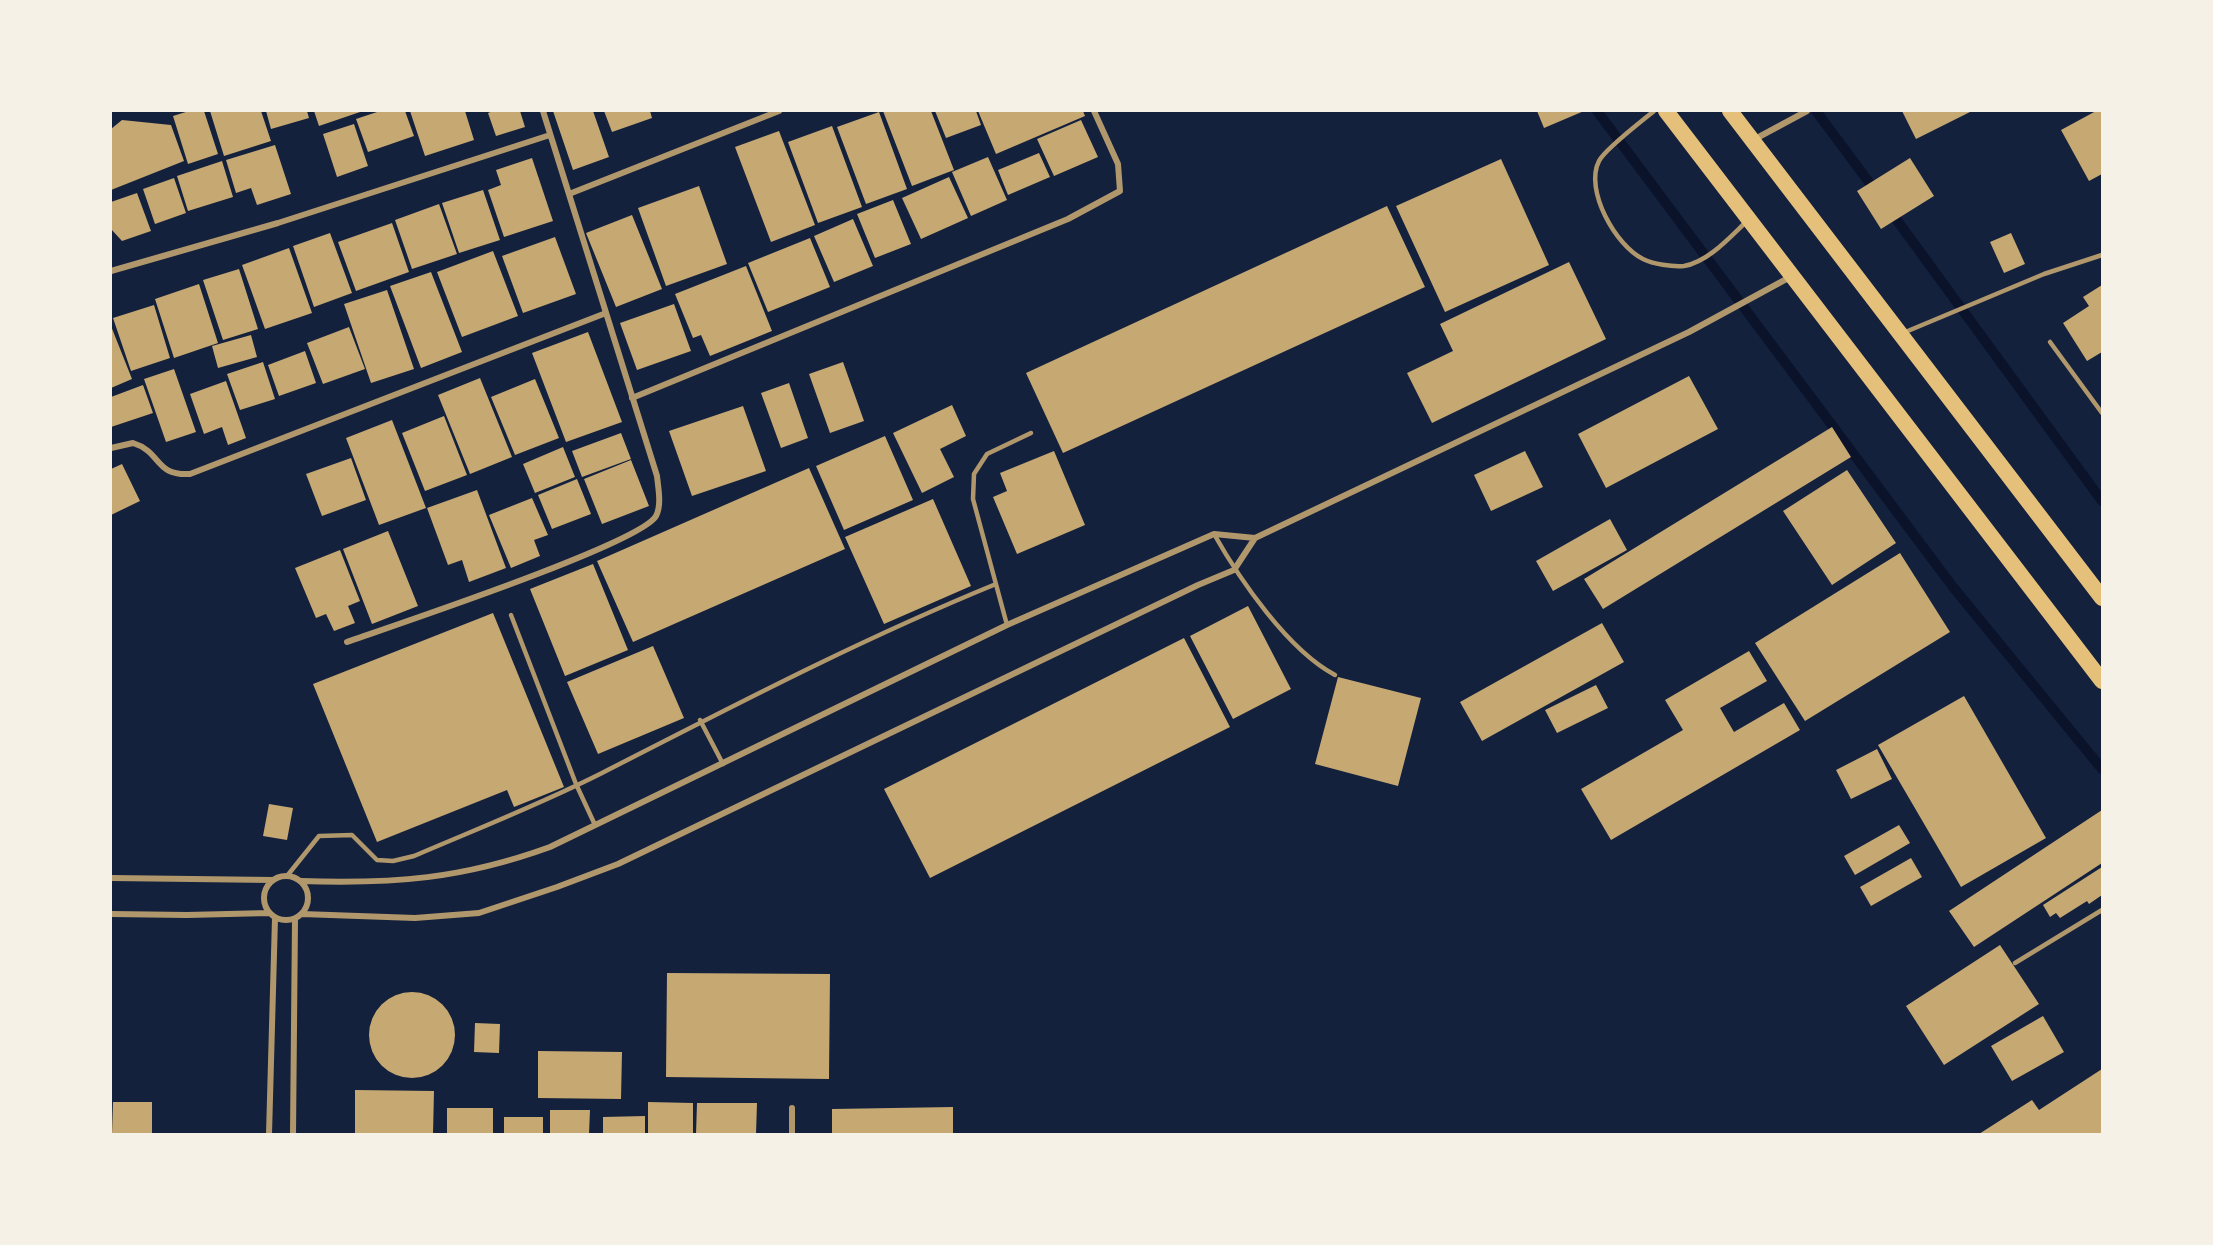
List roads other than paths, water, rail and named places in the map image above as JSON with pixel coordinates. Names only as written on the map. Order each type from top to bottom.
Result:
[{"type":"highway","points":[[1666,111],[2102,681]]},
{"type":"highway","points":[[1730,111],[2102,598]]},
{"type":"street","points":[[346,642],[573,560],[641,529],[656,516],[660,495],[657,476],[543,111]]},
{"type":"street","points":[[569,194],[779,111]]},
{"type":"street","points":[[632,398],[1068,219],[1120,191],[1118,164],[1094,111]]},
{"type":"street","points":[[1753,141],[1807,111]]},
{"type":"street","points":[[111,271],[278,223],[550,135]]},
{"type":"street","points":[[111,878],[273,880],[287,876],[301,881],[367,884],[427,879],[503,864],[550,847],[1007,625],[1214,534],[1255,538],[1689,332],[1792,276]]},
{"type":"street","points":[[111,448],[133,443],[152,454],[164,470],[174,475],[190,474],[606,313]]},
{"type":"street","points":[[302,914],[415,918],[479,913],[618,864],[1198,585],[1234,570],[1255,538]]},
{"type":"street","points":[[269,1134],[272,915],[264,899],[265,892],[273,880]]},
{"type":"street","points":[[111,914],[272,915],[289,921],[302,914],[307,908],[308,894],[301,881]]},
{"type":"street","points":[[292,1134],[295,919]]},
{"type":"street","points":[[792,1108],[792,1134]]},
{"type":"lane","points":[[1654,111],[1599,160],[1596,194],[1610,226],[1642,259],[1660,264],[1684,266],[1719,247],[1749,219]]},
{"type":"lane","points":[[1900,334],[2044,274],[2102,255]]},
{"type":"lane","points":[[2050,342],[2102,414]]},
{"type":"lane","points":[[1007,625],[973,499],[974,474],[987,454],[1031,433]]},
{"type":"lane","points":[[1214,534],[1234,570],[1297,646],[1319,666],[1335,675]]},
{"type":"lane","points":[[287,876],[319,836],[352,835],[377,860],[393,861],[414,856],[599,774],[700,720],[903,622],[996,584]]},
{"type":"lane","points":[[511,615],[576,784],[595,825]]},
{"type":"lane","points":[[700,720],[723,764]]},
{"type":"lane","points":[[2015,963],[2102,910]]},
{"type":"waterway","points":[[1597,111],[1953,587],[2102,769]]},
{"type":"waterway","points":[[1816,111],[1877,193]]},
{"type":"waterway","points":[[1888,208],[2102,501]]}]
